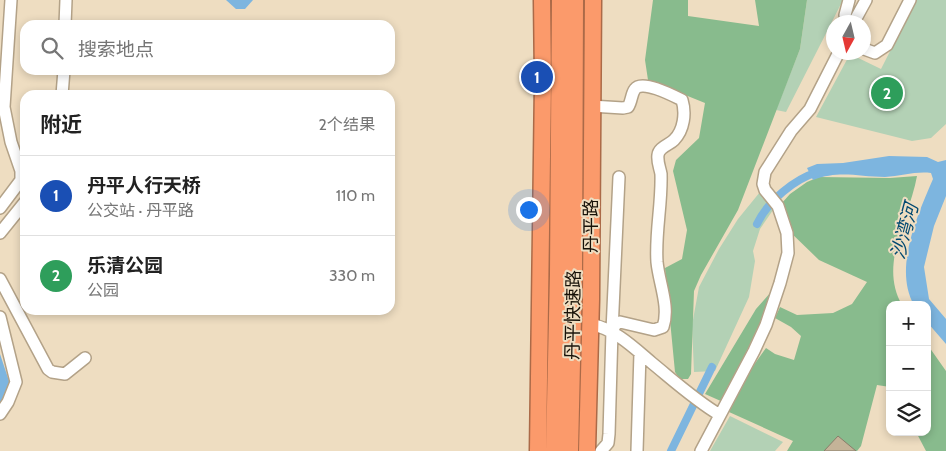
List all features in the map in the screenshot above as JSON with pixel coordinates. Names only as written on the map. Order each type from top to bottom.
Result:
[{"type":"highway","points":[[538,451],[543,82],[542,22],[544,0]]},
{"type":"highway","name":"丹平快速路","points":[[554,451],[560,0]]},
{"type":"highway","name":"丹平快速路","points":[[570,451],[575,0]]},
{"type":"highway","name":"丹平路","points":[[587,451],[590,324],[591,0]]},
{"type":"highway","points":[[572,337],[591,74]]},
{"type":"highway","points":[[543,82],[556,346]]},
{"type":"street","points":[[11,0],[4,107],[11,142],[20,168]]},
{"type":"street","points":[[65,20],[66,0]]},
{"type":"street","points":[[846,15],[849,0]]},
{"type":"street","points":[[858,15],[866,0]]},
{"type":"street","points":[[871,52],[875,53],[887,45],[910,0]]},
{"type":"street","points":[[701,451],[716,412],[754,351],[766,325],[788,253],[787,233],[778,206],[765,190],[763,184],[765,172],[791,130],[810,109],[835,60]]},
{"type":"street","points":[[62,90],[64,75]]},
{"type":"street","points":[[591,106],[628,107],[635,88],[647,86],[682,100],[684,107],[680,133],[674,140],[660,149],[658,155],[661,173],[656,249],[665,307],[664,327],[654,330],[620,322],[616,324],[612,331]]},
{"type":"street","points":[[602,451],[608,443],[610,434],[612,331],[619,177]]},
{"type":"street","points":[[0,208],[20,181]]},
{"type":"street","points":[[0,233],[20,208]]},
{"type":"street","points":[[0,278],[48,369],[58,374],[65,374],[85,358]]},
{"type":"street","points":[[0,316],[16,382],[8,402],[0,414]]},
{"type":"street","points":[[590,324],[612,331],[675,382],[716,412]]},
{"type":"street","points":[[637,451],[640,353]]},
{"type":"green space","points":[[653,0],[688,0],[688,16],[759,26],[755,0],[807,0],[800,49],[738,210],[694,291],[691,374],[688,379],[680,379],[675,372],[665,268],[682,259],[687,230],[673,171],[676,160],[699,138],[705,103],[648,80],[645,60]]},
{"type":"green space","points":[[807,0],[843,0],[835,15],[826,15],[826,33],[786,112],[776,110],[800,49]]},
{"type":"green space","points":[[916,0],[946,0],[946,124],[931,138],[912,141],[816,117],[847,60],[862,60],[881,69]]},
{"type":"green space","points":[[917,176],[894,257],[895,289],[900,301],[886,301],[886,386],[877,385],[861,446],[857,451],[787,451],[793,441],[729,412],[751,369],[766,348],[775,354],[794,360],[801,336],[791,327],[775,318],[780,307],[797,315],[833,313],[852,304],[867,282],[819,260],[786,228],[781,204],[790,194],[807,182],[819,177],[890,178]]},
{"type":"green space","points":[[760,192],[773,210],[760,229],[753,251],[755,261],[749,297],[715,371],[694,372],[692,325],[699,287],[719,249],[738,219]]},
{"type":"green space","points":[[771,292],[766,310],[723,402],[705,394],[756,309]]},
{"type":"green space","points":[[931,350],[946,371],[946,451],[926,451],[918,436],[931,436]]},
{"type":"green space","points":[[730,416],[783,442],[775,451],[710,451]]},
{"type":"water","points":[[226,0],[253,0],[245,9],[236,9]]},
{"type":"water","points":[[889,156],[927,157],[938,162],[946,160],[946,196],[934,226],[924,267],[931,301],[912,301],[908,290],[906,275],[910,241],[933,179],[931,173],[885,177],[832,175],[813,180],[807,168],[817,164],[843,163]]},
{"type":"water","points":[[931,301],[946,319],[946,344],[931,327]]},
{"type":"water","points":[[0,354],[11,387],[0,407]]},
{"type":"building","points":[[838,436],[856,451],[824,451]]},
{"type":"waterway","points":[[757,224],[768,207],[791,185],[818,172]]},
{"type":"waterway","points":[[671,451],[712,367]]},
{"type":"place","name":"丹平人行天桥","points":[[537,77]]},
{"type":"place","name":"乐清公园","points":[[887,93]]},
{"type":"water label","name":"沙湾河","points":[[904,231]]}]
